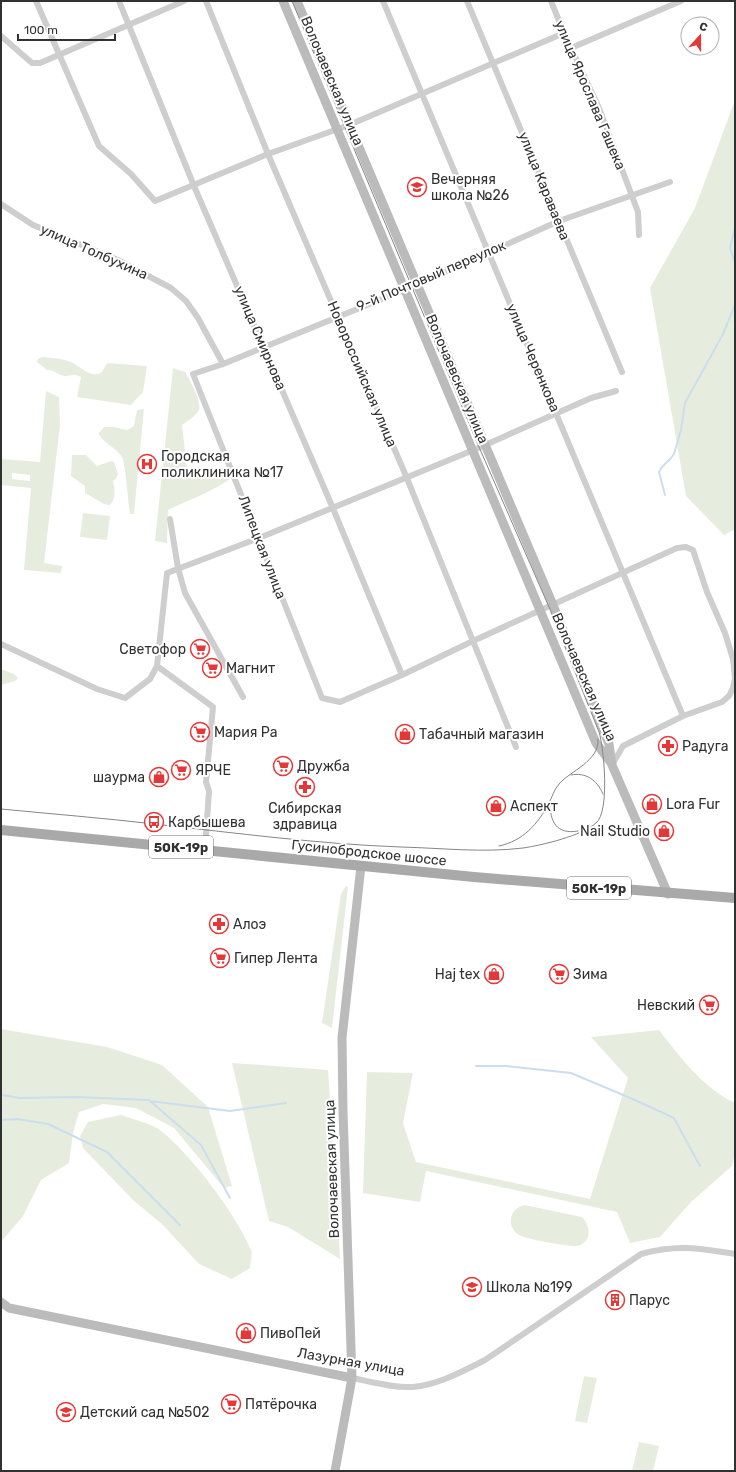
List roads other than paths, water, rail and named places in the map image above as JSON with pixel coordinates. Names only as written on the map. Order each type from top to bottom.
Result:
[{"type":"main road","name":"Волочаевская улица","points":[[283,1],[596,744],[612,765],[668,894]]},
{"type":"main road","name":"Волочаевская улица","points":[[297,1],[416,285],[553,605],[609,744],[612,765]]},
{"type":"main road","name":"Гусинобродское шоссе","points":[[1,830],[205,849],[361,866],[668,894],[735,898]]},
{"type":"main road","name":"Волочаевская улица","points":[[335,1471],[352,1378],[342,1038],[361,866]]},
{"type":"main road","name":"Лазурная улица","points":[[1,1302],[9,1308],[352,1378]]},
{"type":"street","points":[[36,1],[99,146],[131,174],[155,201],[268,154],[337,129],[564,33]]},
{"type":"street","name":"улица Смирнова","points":[[119,1],[194,186],[332,506],[402,675]]},
{"type":"street","points":[[1,36],[32,63],[40,63],[184,1]]},
{"type":"street","name":"Новороссийская улица","points":[[206,1],[336,316],[406,476],[516,747]]},
{"type":"street","name":"улица Черенкова","points":[[383,1],[423,93],[488,252],[683,716]]},
{"type":"street","name":"улица Караваева","points":[[467,1],[622,372]]},
{"type":"street","name":"улица Ярослава Гашека","points":[[551,1],[564,33],[599,108],[638,212],[639,235]]},
{"type":"street","points":[[571,48],[681,1]]},
{"type":"street","name":"9-й Почтовый переулок","points":[[193,374],[223,364],[336,316],[416,285],[559,221],[631,194],[670,182]]},
{"type":"street","name":"улица Толбухина","points":[[1,204],[33,225],[118,260],[171,288],[186,300],[198,318],[223,364]]},
{"type":"street","name":"Липецкая улица","points":[[193,374],[322,698],[340,702],[402,675]]},
{"type":"street","points":[[1,644],[97,689],[125,698],[150,679],[157,666],[167,573],[259,538],[332,506],[484,445],[591,398],[616,391]]},
{"type":"street","points":[[170,519],[178,568],[185,593],[244,697]]},
{"type":"street","points":[[402,675],[623,572],[677,548],[686,547],[693,550],[696,556],[707,592],[725,633],[733,659],[735,678],[733,688],[722,702],[683,716],[623,746],[612,765]]},
{"type":"street","points":[[157,666],[212,707],[206,782],[209,791],[205,849]]},
{"type":"street","name":"Лазурная улица","points":[[352,1378],[394,1386],[413,1387],[430,1384],[457,1374],[484,1360],[641,1254],[664,1248],[700,1248],[735,1254]]},
{"type":"waterway","points":[[735,228],[730,248],[735,263]]},
{"type":"waterway","points":[[665,495],[659,472],[674,454],[681,430],[685,403],[723,334],[735,305]]},
{"type":"waterway","points":[[476,1066],[506,1066],[571,1073],[635,1100],[674,1118],[700,1166]]},
{"type":"waterway","points":[[1,1095],[20,1098],[77,1097],[149,1100],[201,1145],[230,1198]]},
{"type":"waterway","points":[[150,1101],[230,1111],[286,1103]]},
{"type":"waterway","points":[[1,1120],[17,1119],[48,1124],[107,1152],[180,1225]]},
{"type":"tram line","points":[[1,809],[308,841],[370,846],[477,850],[523,848],[541,845],[581,832],[596,823],[600,817],[603,806],[605,779],[603,751],[599,732],[549,607],[479,447],[292,1]]},
{"type":"tram line","points":[[499,846],[508,844],[522,836],[535,825],[545,811],[554,791],[559,784],[583,765],[594,753],[597,747],[598,739]]},
{"type":"tram line","points":[[571,775],[576,774],[590,778],[598,785],[603,794]]},
{"type":"tram line","points":[[550,803],[551,816],[559,829],[570,832],[578,831]]},
{"type":"place","name":"Вечерняя школа №26","points":[[417,187]]},
{"type":"place","name":"Городская поликлиника №17","points":[[147,464]]},
{"type":"place","name":"Светофор","points":[[200,649]]},
{"type":"place","name":"Магнит","points":[[212,668]]},
{"type":"place","name":"Мария Ра","points":[[200,732]]},
{"type":"place","name":"Табачный магазин","points":[[405,734]]},
{"type":"place","name":"Радуга","points":[[668,746]]},
{"type":"place","name":"Дружба","points":[[283,766]]},
{"type":"place","name":"ЯРЧЕ","points":[[181,770]]},
{"type":"place","name":"шаурма","points":[[159,777]]},
{"type":"place","name":"Сибирская здравица","points":[[305,787]]},
{"type":"place","name":"Lora Fur","points":[[652,804]]},
{"type":"place","name":"Аспект","points":[[496,806]]},
{"type":"place","name":"Карбышева","points":[[154,822]]},
{"type":"place","name":"Nail Studio","points":[[664,831]]},
{"type":"place","name":"Алоэ","points":[[219,924]]},
{"type":"place","name":"Гипер Лента","points":[[220,958]]},
{"type":"place","name":"Haj tex","points":[[494,974]]},
{"type":"place","name":"Зима","points":[[559,974]]},
{"type":"place","name":"Невский","points":[[709,1005]]},
{"type":"place","name":"Школа №199","points":[[472,1287]]},
{"type":"place","name":"Парус","points":[[615,1300]]},
{"type":"place","name":"ПивоПей","points":[[246,1333]]},
{"type":"place","name":"Пятёрочка","points":[[231,1404]]},
{"type":"place","name":"Детский сад №502","points":[[66,1412]]}]
